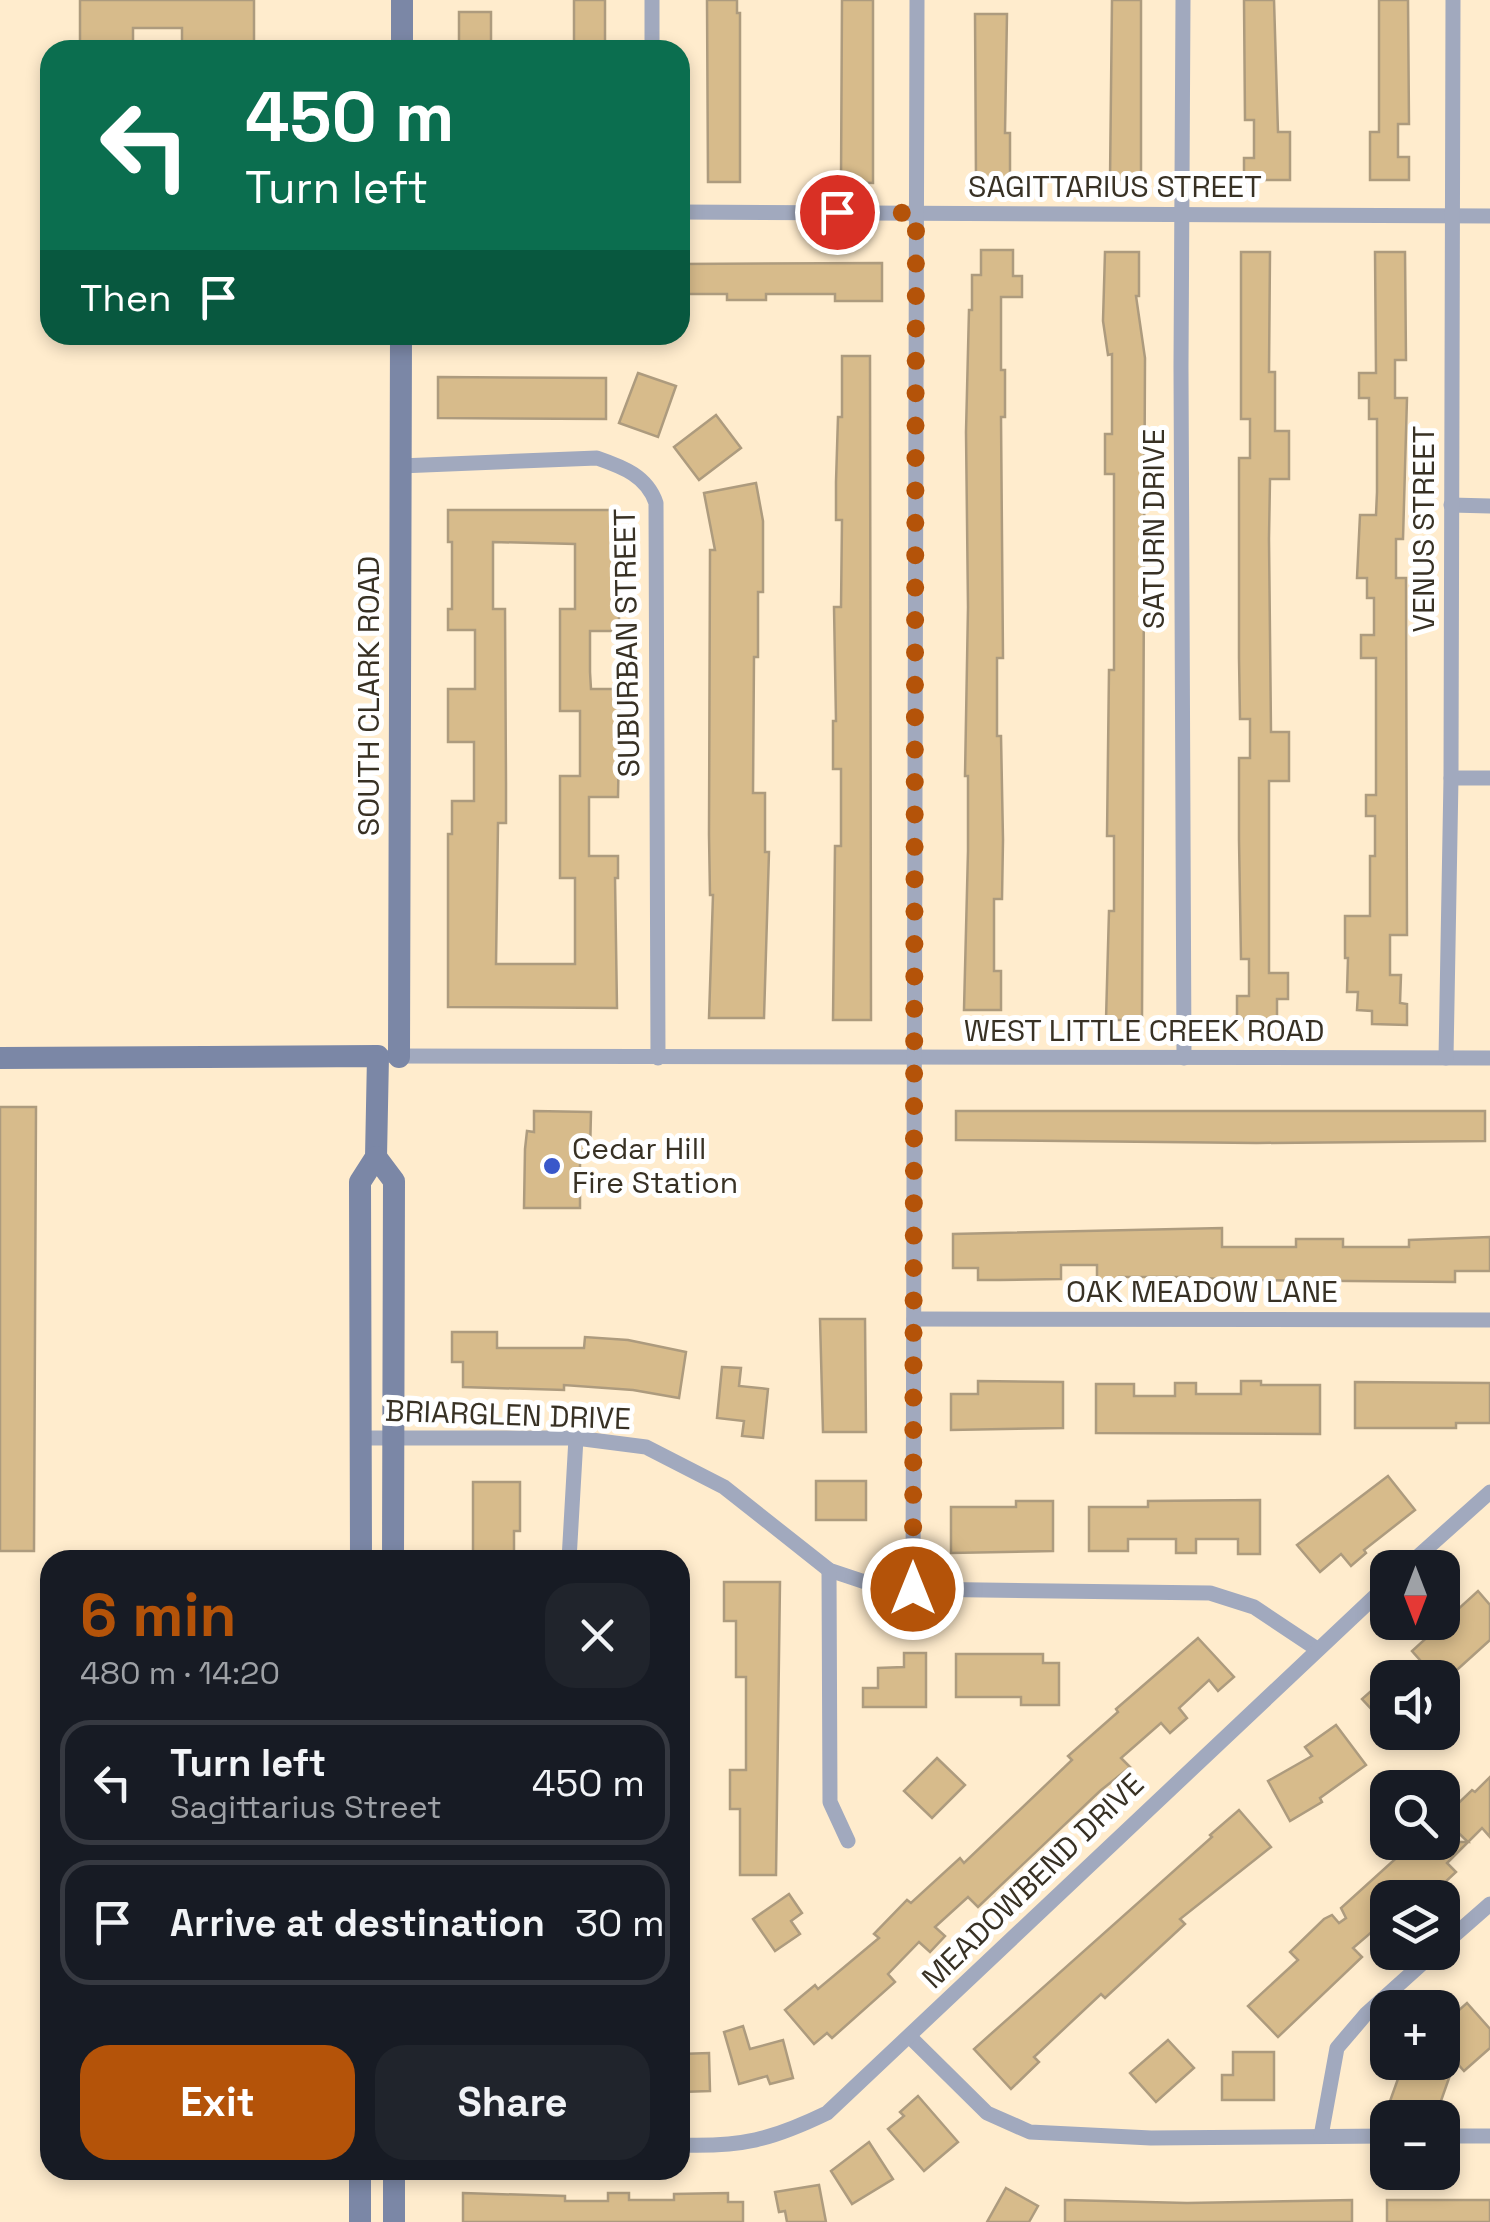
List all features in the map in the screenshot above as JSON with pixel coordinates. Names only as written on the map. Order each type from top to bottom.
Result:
[{"type":"street","points":[[402,0],[402,40]]},
{"type":"street","points":[[652,0],[652,40]]},
{"type":"street","points":[[913,1589],[917,0]]},
{"type":"street","name":"SATURN DRIVE","points":[[1183,0],[1180,367],[1184,1058]]},
{"type":"street","name":"VENUS STREET","points":[[1446,1058],[1452,778],[1453,0]]},
{"type":"street","name":"SAGITTARIUS STREET","points":[[690,212],[1490,216]]},
{"type":"street","name":"SOUTH CLARK ROAD","points":[[361,1550],[360,1182],[376,1156],[388,1056],[401,345]]},
{"type":"street","name":"SUBURBAN STREET","points":[[400,466],[598,458],[626,468],[651,488],[656,503],[658,1058]]},
{"type":"street","points":[[1452,504],[1490,506]]},
{"type":"street","points":[[1452,778],[1490,778]]},
{"type":"street","points":[[0,1058],[388,1056]]},
{"type":"street","name":"WEST LITTLE CREEK ROAD","points":[[388,1056],[1490,1058]]},
{"type":"street","name":"SOUTH CLARK ROAD","points":[[376,1156],[394,1181],[393,1550]]},
{"type":"street","name":"OAK MEADOW LANE","points":[[914,1320],[1490,1320]]},
{"type":"street","name":"BRIARGLEN DRIVE","points":[[360,1438],[576,1438],[646,1447],[724,1487],[828,1570],[862,1581],[913,1589],[1210,1594],[1254,1606],[1317,1649]]},
{"type":"street","points":[[570,1550],[576,1438]]},
{"type":"street","points":[[1425,1550],[1490,1492]]},
{"type":"street","points":[[828,1570],[830,1802],[848,1841]]},
{"type":"street","name":"MEADOWBEND DRIVE","points":[[690,2145],[745,2145],[783,2134],[827,2113],[1370,1600]]},
{"type":"street","points":[[1460,1930],[1490,1904]]},
{"type":"street","points":[[1321,2136],[1337,2048],[1366,2014],[1415,1970]]},
{"type":"street","points":[[910,2036],[987,2113],[1030,2132],[1151,2138],[1370,2136]]},
{"type":"street","points":[[1460,2136],[1490,2136]]},
{"type":"street","points":[[360,2180],[360,2222]]},
{"type":"street","points":[[394,2180],[394,2222]]},
{"type":"building","points":[[80,0],[254,0],[254,40],[182,40],[182,28],[133,28],[133,40],[80,40]]},
{"type":"building","points":[[574,0],[605,0],[605,40],[574,40]]},
{"type":"building","points":[[707,0],[737,0],[740,13],[740,182],[708,182]]},
{"type":"building","points":[[842,0],[873,0],[873,183],[841,182]]},
{"type":"building","points":[[1112,0],[1141,0],[1141,180],[1110,180]]},
{"type":"building","points":[[1244,0],[1274,0],[1278,132],[1290,132],[1290,180],[1244,180],[1244,158],[1254,158],[1254,120],[1245,120]]},
{"type":"building","points":[[1379,0],[1408,0],[1409,124],[1398,124],[1398,157],[1409,157],[1409,180],[1370,180],[1370,132],[1379,132]]},
{"type":"building","points":[[459,12],[491,12],[491,40],[459,40]]},
{"type":"building","points":[[975,14],[1007,14],[1005,133],[1010,133],[1010,180],[976,180]]},
{"type":"building","points":[[981,250],[1013,250],[1013,276],[1022,276],[1022,297],[1001,297],[1001,370],[1005,370],[1005,417],[1001,417],[1003,658],[997,658],[997,736],[1001,736],[1003,840],[1002,899],[994,899],[994,971],[1001,971],[1001,1010],[964,1010],[968,851],[966,432],[969,310],[972,275],[981,275]]},
{"type":"building","points":[[1105,252],[1139,252],[1136,296],[1145,358],[1142,1020],[1106,1020],[1109,911],[1114,911],[1114,836],[1107,836],[1109,670],[1114,670],[1114,474],[1105,474],[1105,434],[1112,434],[1112,354],[1108,355],[1103,321]]},
{"type":"building","points":[[1241,252],[1270,252],[1269,372],[1275,372],[1275,431],[1289,431],[1289,479],[1270,479],[1271,732],[1289,732],[1289,781],[1269,781],[1269,973],[1288,973],[1288,999],[1277,999],[1277,1019],[1237,1019],[1237,996],[1249,996],[1249,959],[1241,959],[1239,840],[1239,758],[1250,758],[1250,719],[1240,719],[1239,458],[1250,458],[1250,419],[1241,419]]},
{"type":"building","points":[[1375,252],[1405,252],[1406,360],[1395,360],[1395,398],[1407,398],[1403,539],[1396,539],[1396,578],[1406,578],[1407,935],[1390,935],[1390,975],[1401,975],[1400,1003],[1407,1004],[1407,1025],[1372,1024],[1372,1011],[1357,1010],[1358,992],[1347,992],[1345,958],[1345,916],[1370,916],[1370,856],[1375,856],[1375,816],[1366,816],[1366,795],[1376,795],[1376,658],[1361,658],[1361,635],[1374,635],[1374,598],[1367,598],[1367,578],[1357,578],[1360,515],[1376,515],[1377,419],[1369,419],[1369,398],[1359,398],[1359,373],[1376,373]]},
{"type":"building","points":[[882,263],[882,301],[835,301],[835,294],[766,294],[766,300],[727,300],[727,294],[690,294],[690,264]]},
{"type":"building","points":[[842,356],[870,356],[871,1020],[833,1020],[835,846],[841,846],[841,769],[833,769],[833,721],[834,607],[841,607],[842,520],[836,520],[836,482]]},
{"type":"building","points":[[638,373],[676,386],[658,437],[619,423]]},
{"type":"building","points":[[438,377],[606,378],[606,419],[438,418]]},
{"type":"building","points":[[716,415],[741,448],[699,480],[674,447]]},
{"type":"building","points":[[756,483],[763,521],[763,592],[758,592],[758,657],[754,657],[753,793],[765,793],[765,852],[769,852],[764,1018],[709,1018],[713,895],[709,835],[710,550],[715,550],[704,493]]},
{"type":"building","points":[[448,510],[617,510],[619,631],[590,631],[590,672],[591,689],[620,689],[618,797],[589,797],[589,856],[618,856],[617,1008],[448,1007],[448,834],[452,834],[452,801],[474,801],[474,742],[448,742],[448,689],[475,689],[475,630],[448,630],[448,609],[452,609],[452,542],[448,542]],"holes":[[[493,542],[575,544],[575,609],[560,609],[560,711],[580,711],[580,776],[560,776],[560,878],[575,878],[575,964],[496,964],[498,823],[506,823],[505,609],[493,609]]]},
{"type":"building","points":[[0,1107],[36,1107],[34,1551],[0,1551]]},
{"type":"building","name":"Cedar Hill Fire Station","points":[[534,1111],[591,1112],[590,1153],[580,1152],[580,1208],[524,1208],[525,1149],[527,1131],[534,1132]]},
{"type":"building","points":[[956,1111],[1485,1111],[1485,1141],[956,1140]]},
{"type":"building","points":[[1222,1228],[1222,1247],[1296,1247],[1296,1239],[1343,1239],[1343,1247],[1409,1247],[1409,1240],[1490,1237],[1490,1271],[1455,1271],[1455,1282],[1184,1277],[1097,1281],[1097,1265],[1061,1265],[1061,1279],[978,1280],[978,1268],[953,1268],[953,1234]]},
{"type":"building","points":[[820,1319],[865,1319],[866,1432],[823,1432]]},
{"type":"building","points":[[452,1332],[497,1332],[497,1348],[584,1348],[585,1337],[628,1340],[686,1352],[679,1398],[564,1385],[564,1390],[463,1387],[463,1362],[452,1362]]},
{"type":"building","points":[[722,1367],[741,1368],[739,1386],[768,1389],[763,1438],[742,1436],[744,1421],[717,1418]]},
{"type":"building","points":[[978,1381],[1063,1382],[1063,1428],[951,1430],[951,1394],[978,1394]]},
{"type":"building","points":[[1241,1381],[1320,1385],[1320,1434],[1096,1433],[1096,1384],[1134,1384],[1134,1396],[1175,1396],[1175,1383],[1196,1383],[1196,1394],[1241,1394]]},
{"type":"building","points":[[1355,1382],[1490,1383],[1490,1423],[1456,1423],[1456,1428],[1355,1428]]},
{"type":"building","points":[[1388,1476],[1415,1510],[1364,1550],[1366,1553],[1351,1566],[1341,1554],[1320,1572],[1297,1545]]},
{"type":"building","points":[[816,1481],[866,1481],[866,1520],[816,1520]]},
{"type":"building","points":[[473,1482],[520,1482],[520,1531],[514,1531],[514,1550],[473,1550]]},
{"type":"building","points":[[1260,1500],[1260,1554],[1238,1554],[1238,1539],[1196,1539],[1196,1553],[1176,1553],[1176,1539],[1128,1539],[1128,1551],[1089,1551],[1089,1507],[1148,1507],[1148,1501]]},
{"type":"building","points":[[1016,1501],[1053,1501],[1053,1551],[951,1553],[951,1507],[1016,1507]]},
{"type":"building","points":[[724,1582],[780,1582],[776,1875],[740,1875],[740,1809],[730,1809],[730,1770],[746,1770],[746,1677],[736,1677],[736,1621],[724,1621]]},
{"type":"building","points":[[1478,1591],[1490,1605],[1490,1640],[1460,1667],[1460,1660],[1420,1660],[1412,1651],[1424,1640],[1460,1640],[1460,1607]]},
{"type":"building","points":[[1198,1638],[1234,1677],[1218,1691],[1209,1680],[1179,1708],[1187,1718],[1170,1733],[1161,1723],[1121,1758],[1130,1767],[978,1907],[968,1897],[935,1927],[945,1936],[930,1952],[919,1942],[888,1974],[895,1982],[832,2038],[827,2033],[814,2044],[785,2010],[815,1985],[818,1989],[879,1938],[874,1934],[907,1900],[911,1903],[960,1858],[964,1863],[1072,1760],[1068,1756],[1118,1712],[1116,1709]]},
{"type":"building","points":[[904,1653],[926,1653],[926,1707],[863,1707],[863,1688],[878,1688],[878,1668],[904,1667]]},
{"type":"building","points":[[956,1654],[1043,1654],[1043,1663],[1059,1663],[1059,1705],[1021,1705],[1021,1697],[956,1697]]},
{"type":"building","points":[[1370,1692],[1370,1708],[1362,1699]]},
{"type":"building","points":[[1336,1725],[1366,1765],[1320,1798],[1322,1802],[1290,1821],[1268,1781],[1312,1756],[1305,1747]]},
{"type":"building","points":[[937,1758],[965,1785],[932,1818],[904,1791]]},
{"type":"building","points":[[1490,1777],[1490,1837],[1482,1828],[1468,1842],[1460,1834],[1460,1802]]},
{"type":"building","points":[[1239,1810],[1271,1847],[1180,1919],[1185,1924],[1034,2057],[1039,2062],[1011,2089],[974,2049]]},
{"type":"building","points":[[1394,1860],[1450,1860],[1447,1863],[1456,1872],[1447,1880],[1372,1880]]},
{"type":"building","points":[[1370,1882],[1370,1933],[1353,1948],[1362,1957],[1278,2037],[1248,2006],[1298,1960],[1290,1952],[1324,1919],[1332,1915],[1339,1923],[1346,1918],[1341,1908]]},
{"type":"building","points":[[789,1894],[802,1913],[791,1921],[800,1934],[775,1951],[753,1919]]},
{"type":"building","points":[[1467,2003],[1490,2029],[1490,2048],[1464,2071],[1460,2067],[1460,2009]]},
{"type":"building","points":[[743,2026],[750,2049],[783,2040],[793,2078],[770,2084],[767,2076],[739,2084],[724,2032]]},
{"type":"building","points":[[1168,2040],[1194,2068],[1156,2102],[1130,2073]]},
{"type":"building","points":[[1233,2052],[1274,2052],[1274,2100],[1222,2100],[1222,2075],[1233,2075]]},
{"type":"building","points":[[709,2053],[710,2091],[690,2092],[690,2054]]},
{"type":"building","points":[[1398,2080],[1448,2080],[1441,2100],[1390,2100]]},
{"type":"building","points":[[918,2096],[958,2142],[924,2171],[888,2129],[904,2116],[900,2112]]},
{"type":"building","points":[[869,2142],[893,2179],[852,2204],[831,2171]]},
{"type":"building","points":[[819,2185],[826,2222],[787,2222],[785,2211],[779,2212],[775,2192]]},
{"type":"building","points":[[1006,2188],[1038,2206],[1029,2222],[987,2222]]},
{"type":"building","points":[[463,2193],[608,2201],[608,2193],[629,2193],[629,2200],[674,2200],[674,2194],[728,2193],[728,2202],[743,2202],[743,2222],[463,2222]]},
{"type":"building","points":[[1065,2200],[1187,2203],[1352,2200],[1352,2222],[1065,2222]]},
{"type":"building","points":[[1387,2200],[1490,2200],[1490,2222],[1387,2222]]},
{"type":"place","name":"Cedar Hill Fire Station","points":[[552,1166]]},
{"type":"route","points":[[837,212],[916,213],[913,1589]]}]
